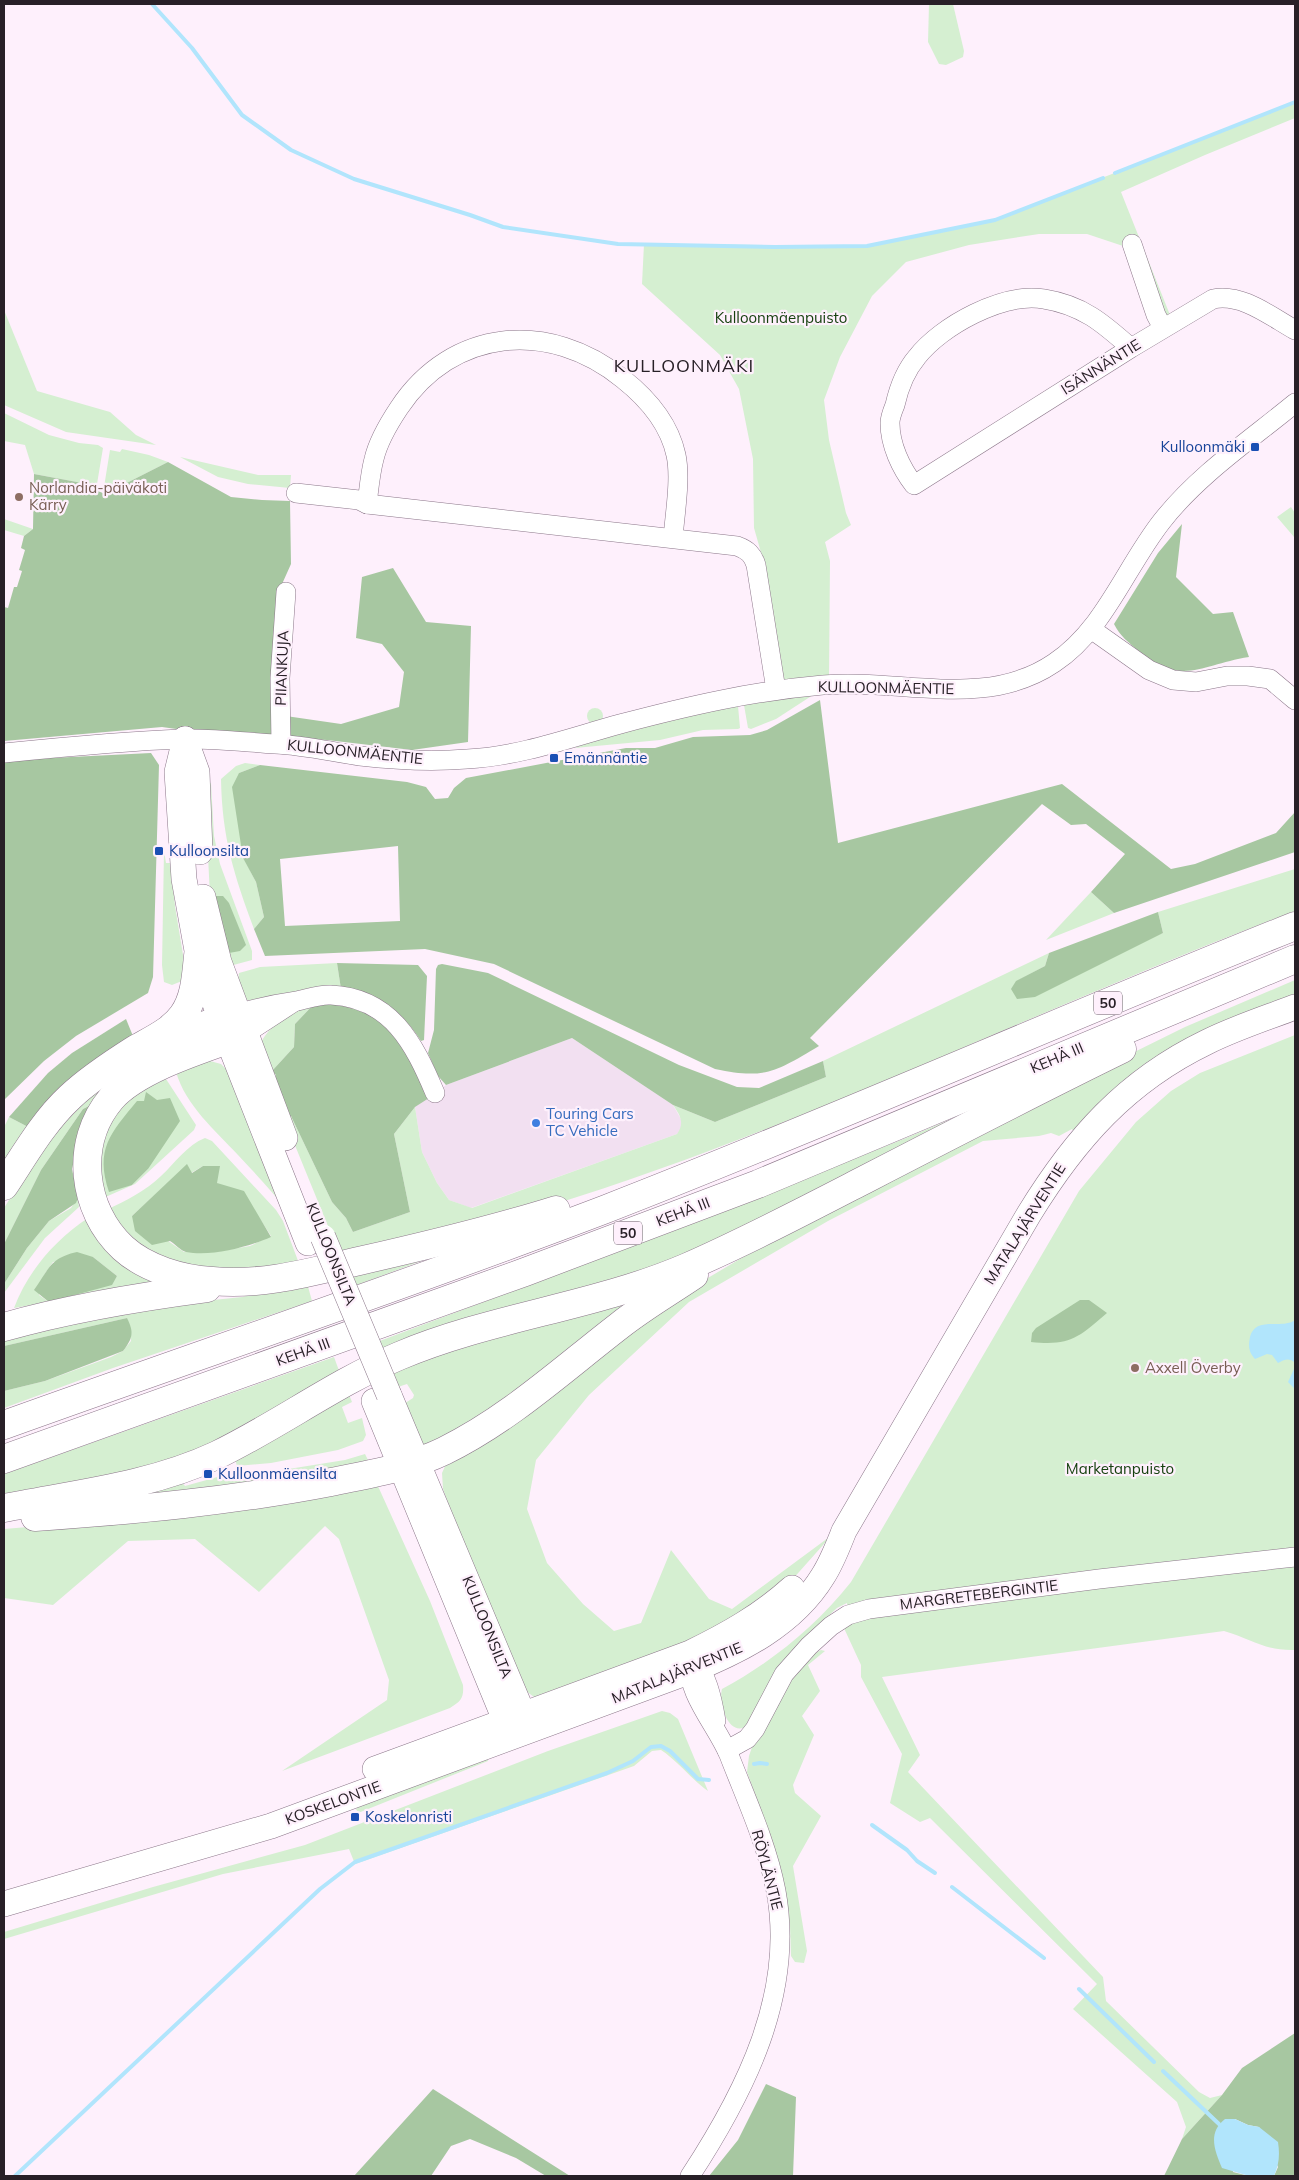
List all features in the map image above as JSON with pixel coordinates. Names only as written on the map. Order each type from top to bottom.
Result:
[{"type":"highway","name":"KEHÄ III","points":[[4,1425],[468,1260],[676,1181],[1295,926]]},
{"type":"highway","points":[[4,1186],[36,1138],[68,1099],[132,1052],[171,1028],[183,1015],[192,993],[198,956]]},
{"type":"highway","name":"KEHÄ III","points":[[4,1459],[516,1276],[749,1187],[1295,959]]},
{"type":"highway","points":[[4,1508],[141,1481],[178,1470],[217,1455],[329,1391],[400,1356],[455,1335],[605,1297],[684,1268],[788,1219],[1045,1087],[1199,1011],[1242,980]]},
{"type":"highway","points":[[132,1052],[232,1027]]},
{"type":"highway","points":[[232,1027],[190,1054],[142,1076],[123,1088],[111,1099],[92,1132],[87,1165],[89,1185],[100,1220],[123,1248],[139,1260],[164,1271],[212,1282],[254,1282]]},
{"type":"highway","points":[[4,1327],[57,1312],[121,1299],[254,1282],[312,1272],[433,1244],[550,1212],[633,1185],[676,1181]]},
{"type":"highway","points":[[4,1520],[118,1511],[231,1499],[295,1489],[409,1463],[443,1451],[491,1425],[522,1403],[621,1324],[696,1274],[788,1219]]},
{"type":"main road","name":"KULLOONSILTA","points":[[185,739],[177,772],[184,879],[198,956],[232,1027],[315,1240],[516,1722]]},
{"type":"main road","name":"KULLOONSILTA","points":[[185,739],[197,772],[201,889],[219,962],[232,1027]]},
{"type":"main road","name":"MATALAJÄRVENTIE","points":[[516,1722],[693,1664],[727,1635],[769,1609],[796,1585],[844,1531],[1029,1214],[1052,1176],[1079,1140],[1136,1086],[1182,1055],[1231,1032],[1295,1007]]},
{"type":"main road","name":"KOSKELONTIE","points":[[4,1904],[143,1862],[196,1838],[516,1722]]},
{"type":"street","points":[[1132,244],[1156,315],[1163,328]]},
{"type":"street","name":"ISÄNNÄNTIE","points":[[1131,348],[1102,322],[1086,311],[1042,298],[1024,299],[992,306],[957,323],[925,348],[915,359],[900,384],[890,422],[898,458],[904,471],[914,486],[1131,348],[1213,299],[1225,296],[1237,299],[1295,330]]},
{"type":"street","points":[[367,504],[374,458],[390,422],[408,395],[430,372],[457,354],[487,344],[527,339],[558,344],[586,355],[610,368],[652,405],[668,432],[676,455],[673,538]]},
{"type":"street","name":"KULLOONMÄENTIE","points":[[4,753],[108,743],[185,739],[281,744],[364,756],[426,760],[500,756],[556,744],[616,725],[718,698],[842,684],[952,690],[1012,682],[1036,674],[1055,663],[1074,648],[1091,629],[1148,540],[1185,494],[1295,403]]},
{"type":"street","points":[[296,493],[359,500],[367,504],[738,546],[751,554],[756,565],[776,690]]},
{"type":"street","name":"PIIANKUJA","points":[[281,744],[280,678],[286,592]]},
{"type":"street","points":[[1091,629],[1149,670],[1173,680],[1196,682],[1227,676],[1270,679],[1295,700]]},
{"type":"street","points":[[232,1027],[266,1005],[329,994],[360,1001],[372,1005],[383,1012],[399,1026],[422,1062],[435,1093]]},
{"type":"street","name":"MARGRETEBERGINTIE","points":[[727,1750],[747,1739],[755,1729],[784,1674],[826,1631],[848,1615],[869,1609],[1098,1579],[1295,1557]]},
{"type":"street","name":"RÖYLÄNTIE","points":[[690,2176],[740,2088],[760,2042],[776,1985],[781,1943],[775,1889],[760,1836],[727,1750],[695,1691],[693,1664]]},
{"type":"shaded area","points":[[572,1038],[673,1105],[682,1121],[681,1129],[677,1134],[471,1208],[449,1200],[437,1183],[422,1152],[415,1107],[446,1085]]},
{"type":"green space","points":[[929,4],[953,4],[964,51],[963,57],[946,65],[939,64],[928,42]]},
{"type":"green space","name":"Kulloonmäenpuisto","points":[[1295,102],[1295,118],[1121,192],[1170,315],[1163,328],[1129,248],[1087,234],[1039,234],[969,245],[906,262],[872,296],[840,357],[824,400],[829,440],[846,513],[851,525],[825,542],[830,561],[829,678],[781,682],[762,556],[754,528],[753,459],[739,389],[720,355],[642,284],[644,244],[867,246],[995,220]]},
{"type":"green space","points":[[4,310],[37,391],[110,412],[136,435],[156,445],[66,432],[4,405]]},
{"type":"green space","points":[[4,413],[49,435],[79,443],[98,445],[103,448],[96,490],[77,482],[34,474],[25,445],[4,441]]},
{"type":"green space","points":[[122,449],[149,455],[168,462],[105,494],[104,487],[110,450],[120,452]]},
{"type":"green space","points":[[180,457],[258,475],[291,475],[290,488],[248,484],[218,477]]},
{"type":"green space","points":[[168,462],[231,497],[290,501],[291,564],[278,593],[272,714],[341,724],[399,707],[404,672],[382,644],[356,638],[362,577],[393,568],[426,622],[471,626],[468,742],[412,750],[327,740],[205,733],[162,727],[4,741],[4,607],[8,608],[14,587],[17,587],[22,571],[19,570],[25,550],[21,548],[24,536],[33,529],[34,474],[77,482],[105,494]]},
{"type":"green space","points":[[1291,507],[1295,513],[1295,546],[1294,537],[1277,517]]},
{"type":"green space","points":[[4,519],[33,529],[24,536],[4,530]]},
{"type":"green space","points":[[1182,524],[1176,577],[1213,614],[1233,612],[1249,657],[1193,670],[1168,669],[1155,663],[1136,649],[1116,628],[1114,624],[1158,553]]},
{"type":"green space","points":[[816,693],[776,719],[751,729],[748,728],[744,705]]},
{"type":"green space","points":[[820,700],[838,843],[1062,784],[1171,869],[1195,864],[1276,833],[1295,812],[1295,852],[1114,913],[1091,892],[1125,854],[1086,824],[1071,825],[1042,804],[810,1038],[819,1046],[781,1067],[759,1073],[746,1074],[715,1069],[494,964],[425,949],[265,956],[254,929],[264,917],[256,882],[243,858],[232,787],[239,773],[260,765],[407,782],[426,787],[435,799],[448,798],[454,788],[466,778],[626,748],[655,748],[693,737],[750,735],[767,730]],"holes":[[[398,846],[400,921],[285,926],[280,859]]]},
{"type":"green space","points":[[733,705],[738,706],[740,728],[738,729],[703,730],[660,740],[575,748],[591,739]]},
{"type":"green space","points":[[595,708],[601,710],[603,716],[601,722],[595,724],[589,722],[587,716],[589,710]]},
{"type":"green space","points":[[151,753],[159,765],[153,977],[148,993],[76,1036],[44,1061],[4,1100],[4,762]]},
{"type":"green space","points":[[245,763],[260,765],[239,773],[243,857],[256,882],[264,917],[254,929],[230,856],[222,800],[221,779],[236,766]]},
{"type":"green space","points":[[208,779],[211,784],[214,836],[220,864],[252,951],[252,960],[226,967],[210,896],[207,836]]},
{"type":"green space","points":[[164,851],[166,863],[171,863],[175,906],[187,979],[172,985],[164,982],[162,965]]},
{"type":"green space","points":[[1295,869],[1295,911],[1202,947],[832,1103],[738,1140],[549,1206],[471,1227],[341,1258],[283,1116],[291,1116],[332,1202],[346,1218],[353,1232],[410,1212],[394,1134],[415,1107],[422,1152],[437,1183],[449,1200],[472,1208],[677,1134],[681,1126],[681,1119],[673,1105],[715,1122],[826,1077],[823,1061],[1049,953],[1045,966],[1017,981],[1163,933],[1158,912]]},
{"type":"green space","points":[[1091,892],[1114,913],[1046,940]]},
{"type":"green space","points":[[210,896],[223,896],[229,903],[246,945],[240,951],[229,953]]},
{"type":"green space","points":[[1158,912],[1163,933],[1035,997],[1017,999],[1011,989],[1016,981],[1045,966],[1049,953]]},
{"type":"green space","points":[[337,963],[341,989],[252,1002],[245,999],[237,990],[239,973],[260,967]]},
{"type":"green space","points":[[337,963],[418,965],[427,976],[424,1040],[421,1041],[405,1021],[387,1006],[366,996],[341,989]]},
{"type":"green space","points":[[442,964],[488,973],[679,1065],[737,1087],[759,1088],[823,1061],[826,1077],[715,1122],[673,1105],[572,1038],[446,1085],[438,1076],[428,1053],[434,1030],[436,969],[438,965]]},
{"type":"green space","points":[[1295,980],[1295,997],[1075,1135],[1072,1129],[1059,1136],[1051,1133],[1039,1136],[983,1141],[828,1221],[689,1302],[589,1395],[536,1460],[527,1509],[547,1563],[583,1604],[614,1631],[641,1623],[671,1550],[709,1599],[732,1609],[832,1535],[783,1590],[740,1622],[534,1697],[526,1691],[460,1536],[443,1489],[442,1473],[447,1462],[674,1298],[745,1256],[1106,1066],[1185,1027]]},
{"type":"green space","points":[[314,1004],[295,1024],[294,1047],[272,1071],[276,1075],[272,1088],[259,1046],[275,1025],[297,1011]]},
{"type":"green space","points":[[314,1004],[353,1008],[375,1018],[385,1026],[407,1052],[429,1098],[415,1107],[394,1134],[410,1212],[353,1232],[346,1218],[332,1202],[291,1116],[283,1116],[272,1088],[276,1075],[272,1071],[294,1047],[295,1024]]},
{"type":"green space","points":[[126,1019],[135,1041],[32,1129],[9,1117],[48,1073],[72,1053]]},
{"type":"green space","name":"Marketanpuisto","points":[[1295,1035],[1295,1650],[1266,1647],[1224,1631],[882,1677],[920,1755],[908,1772],[1103,1977],[1106,2001],[1199,2092],[1210,2098],[1222,2095],[1182,2139],[1186,2127],[1177,2102],[1073,2009],[1097,1984],[930,1818],[920,1822],[890,1803],[902,1754],[861,1677],[861,1665],[843,1626],[848,1623],[847,1603],[837,1608],[825,1619],[747,1726],[740,1728],[730,1723],[723,1710],[721,1695],[722,1689],[758,1667],[808,1629],[851,1582],[1079,1191],[1136,1122],[1171,1091],[1200,1073]]},
{"type":"green space","points":[[210,1061],[221,1064],[232,1075],[290,1213],[202,1117],[187,1096],[176,1072]]},
{"type":"green space","points":[[114,1079],[91,1119],[89,1106],[83,1109],[41,1170],[4,1244],[4,1208],[26,1173],[59,1128],[96,1091]]},
{"type":"green space","points":[[166,1079],[196,1125],[194,1130],[135,1184],[101,1199],[96,1167],[107,1128],[124,1104],[149,1085]],"holes":[[[137,1101],[157,1101],[148,1169],[132,1185]]]},
{"type":"green space","points":[[1028,1087],[691,1257],[383,1357],[377,1342],[686,1226]]},
{"type":"green space","points":[[146,1092],[157,1100],[170,1098],[180,1121],[148,1169],[132,1185],[109,1192],[104,1164],[108,1143],[119,1123],[137,1101],[144,1101]]},
{"type":"green space","points":[[89,1106],[93,1110],[76,1151],[72,1169],[78,1198],[76,1203],[49,1221],[27,1248],[4,1284],[4,1244],[41,1170],[83,1109]]},
{"type":"green space","points":[[9,1117],[32,1129],[4,1171],[4,1127]]},
{"type":"green space","points":[[205,1138],[212,1141],[276,1210],[283,1221],[300,1266],[241,1271],[195,1270],[134,1246],[106,1210],[148,1186],[161,1176],[192,1145]],"holes":[[[187,1165],[191,1173],[203,1166],[217,1183],[260,1219],[271,1236],[250,1246],[215,1252],[184,1252],[132,1216]]]},
{"type":"green space","points":[[187,1164],[192,1173],[203,1166],[220,1166],[217,1183],[244,1191],[271,1237],[229,1250],[196,1253],[184,1251],[170,1241],[152,1245],[135,1231],[132,1216]]},
{"type":"green space","points":[[78,1198],[79,1207],[45,1238],[4,1293],[4,1284],[27,1248],[49,1221],[71,1208]]},
{"type":"green space","points":[[88,1218],[168,1281],[58,1299],[114,1280],[117,1276],[93,1257],[53,1262],[44,1275],[39,1295],[49,1302],[14,1308],[27,1281],[44,1257],[64,1236]]},
{"type":"green space","points":[[462,1246],[354,1286],[349,1273]]},
{"type":"green space","points":[[77,1252],[93,1257],[117,1276],[112,1285],[49,1302],[34,1290],[55,1261],[68,1254]]},
{"type":"green space","points":[[307,1283],[312,1301],[113,1368],[4,1408],[4,1391],[45,1381],[111,1357],[123,1351],[131,1341],[127,1318],[4,1346],[4,1334],[127,1309],[242,1297]]},
{"type":"green space","points":[[655,1289],[516,1398],[428,1446],[423,1445],[402,1405],[413,1398],[414,1395],[407,1384],[395,1388],[390,1371],[444,1349]]},
{"type":"green space","points":[[1080,1300],[1089,1300],[1107,1313],[1088,1329],[1073,1338],[1055,1343],[1031,1342],[1032,1333],[1036,1328]]},
{"type":"green space","points":[[127,1318],[131,1327],[131,1335],[123,1351],[45,1381],[4,1391],[4,1346]]},
{"type":"green space","points":[[334,1357],[341,1376],[189,1457],[4,1502],[4,1474]]},
{"type":"green space","points":[[348,1392],[352,1402],[342,1407],[348,1423],[362,1418],[366,1435],[363,1441],[338,1450],[271,1463],[237,1466],[235,1459]]},
{"type":"green space","points":[[365,1454],[370,1464],[324,1473],[87,1504],[181,1481],[185,1486],[221,1476],[245,1476],[345,1460]]},
{"type":"green space","points":[[377,1484],[430,1601],[463,1685],[463,1693],[459,1701],[450,1708],[282,1771],[387,1700],[389,1680],[339,1539],[325,1526],[259,1592],[195,1539],[128,1541],[53,1605],[4,1598],[4,1529],[160,1516]]},
{"type":"green space","points":[[821,1650],[825,1651],[808,1665],[820,1691],[802,1716],[814,1735],[793,1785],[795,1793],[821,1816],[793,1866],[807,1951],[804,1963],[795,1962],[791,1956],[790,1926],[777,1856],[747,1772],[753,1744],[782,1694],[798,1670],[814,1654]]},
{"type":"green space","points":[[662,1711],[670,1713],[678,1719],[708,1791],[661,1750],[652,1751],[634,1766],[355,1864],[349,1849],[223,1874],[4,1939],[4,1932],[153,1887],[305,1845],[548,1751]]},
{"type":"green space","points":[[488,1753],[488,1761],[358,1813],[356,1809],[364,1803]]},
{"type":"green space","points":[[1295,2033],[1295,2176],[1274,2176],[1278,2167],[1259,2127],[1248,2125],[1235,2119],[1233,2172],[1249,2176],[1164,2176],[1182,2139],[1222,2095],[1242,2068]]},
{"type":"green space","points":[[766,2084],[796,2097],[793,2176],[709,2176],[738,2140]]},
{"type":"green space","points":[[433,2089],[570,2176],[546,2176],[516,2158],[470,2139],[451,2146],[431,2176],[354,2176]]},
{"type":"water","points":[[1295,1320],[1295,1363],[1284,1360],[1278,1363],[1272,1355],[1267,1354],[1255,1359],[1249,1347],[1253,1330],[1258,1326],[1290,1323]]},
{"type":"water","points":[[1295,1363],[1295,1389],[1288,1382]]},
{"type":"water","points":[[1225,2119],[1235,2119],[1248,2125],[1259,2127],[1278,2142],[1279,2160],[1274,2176],[1249,2176],[1222,2168],[1215,2149],[1214,2136],[1219,2124]]},
{"type":"waterway","points":[[152,4],[192,48],[242,115],[291,150],[354,179],[503,227],[618,244],[775,247],[867,246],[995,220],[1103,178]]},
{"type":"waterway","points":[[1115,173],[1295,102]]},
{"type":"waterway","points":[[15,2176],[320,1889],[355,1862],[607,1773],[633,1761],[651,1747],[661,1746],[670,1751],[698,1779],[709,1780]]},
{"type":"waterway","points":[[754,1764],[767,1764]]},
{"type":"waterway","points":[[872,1825],[935,1873]]},
{"type":"waterway","points":[[952,1887],[1044,1958]]},
{"type":"waterway","points":[[1079,1989],[1154,2062]]},
{"type":"waterway","points":[[1163,2071],[1219,2124]]},
{"type":"place","name":"Kulloonmäki","points":[[1255,447]]},
{"type":"place","name":"Norlandia-päiväkoti Kärry","points":[[19,497]]},
{"type":"place","name":"Emännäntie","points":[[554,758]]},
{"type":"place","name":"Kulloonsilta","points":[[159,851]]},
{"type":"place","name":"Touring Cars TC Vehicle","points":[[536,1123]]},
{"type":"place","name":"Axxell Överby","points":[[1135,1368]]},
{"type":"place","name":"Kulloonmäensilta","points":[[208,1474]]},
{"type":"place","name":"Koskelonristi","points":[[355,1817]]},
{"type":"district","name":"KULLOONMÄKI","points":[[684,366]]}]
